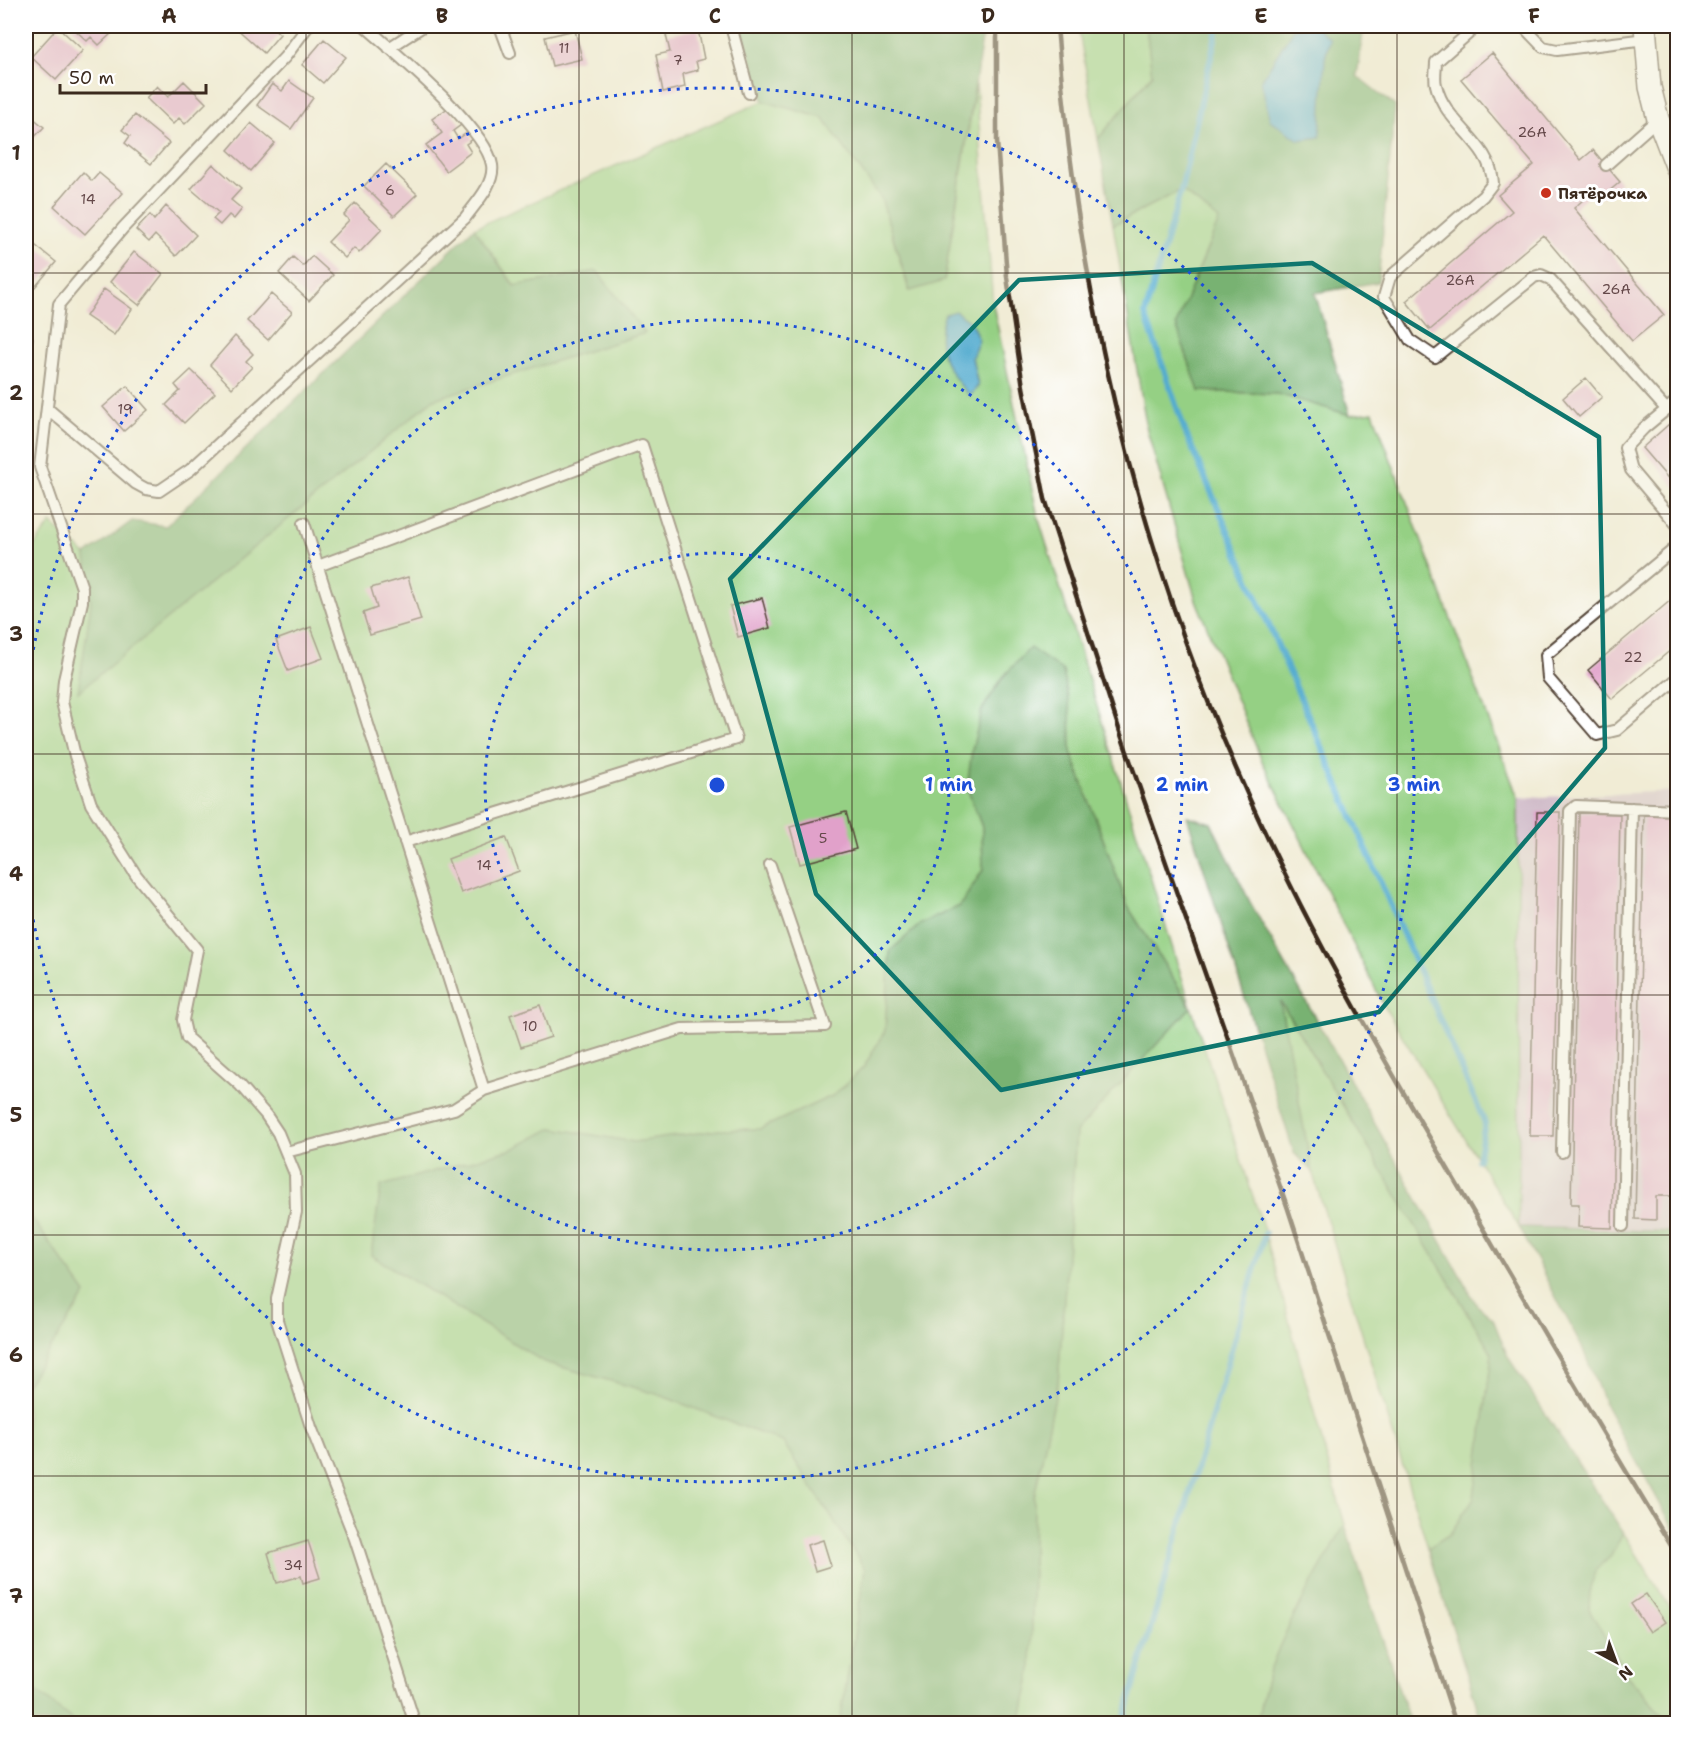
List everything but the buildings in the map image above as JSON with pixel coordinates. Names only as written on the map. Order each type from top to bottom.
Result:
[{"type":"street","points":[[1645,32],[1650,87],[1658,120],[1677,171]]},
{"type":"lane","points":[[308,26],[285,57],[123,228],[59,304],[40,467],[82,588],[82,602],[64,680],[62,702],[75,756],[91,804],[136,875],[197,950],[183,1020],[187,1038],[240,1086],[266,1115],[295,1174],[296,1212],[277,1299],[277,1320],[310,1427],[356,1539],[415,1724]]},
{"type":"lane","points":[[48,409],[135,483],[146,489],[159,491],[190,470],[465,218],[487,188],[492,166],[473,128],[365,26]]},
{"type":"lane","points":[[389,48],[423,26]]},
{"type":"lane","points":[[500,26],[510,53]]},
{"type":"lane","points":[[731,26],[749,93]]},
{"type":"lane","points":[[1477,26],[1436,62],[1435,84],[1448,112],[1488,157],[1493,168],[1493,183],[1483,196],[1390,277],[1384,297],[1410,340],[1436,357],[1534,278],[1541,275],[1550,279],[1666,409]]},
{"type":"lane","points":[[1523,26],[1543,47],[1557,50],[1645,32]]},
{"type":"lane","points":[[1606,165],[1658,120]]},
{"type":"lane","points":[[1677,400],[1625,448],[1631,470],[1677,526]]},
{"type":"lane","points":[[318,566],[642,445],[736,739],[405,842]]},
{"type":"lane","points":[[304,523],[484,1090]]},
{"type":"lane","points":[[1677,546],[1546,655],[1548,678],[1596,735],[1617,730],[1677,678]]},
{"type":"lane","points":[[1562,1152],[1570,811],[1576,806],[1677,810]]},
{"type":"lane","points":[[1623,1226],[1632,808]]},
{"type":"lane","points":[[286,1152],[454,1109],[484,1090],[682,1029],[825,1026],[770,865]]},
{"type":"highlighted area","points":[[1312,263],[1599,437],[1605,748],[1379,1012],[1001,1090],[816,894],[730,579],[1019,280]]},
{"type":"shaded area","points":[[1677,791],[1677,1232],[1519,1227],[1518,798]]},
{"type":"green space","points":[[741,26],[984,26],[944,281],[910,291],[881,198],[823,118],[763,101]]},
{"type":"green space","points":[[1078,26],[1146,26],[1152,74],[1098,139]]},
{"type":"green space","points":[[1146,26],[1314,26],[1364,26],[1357,76],[1395,106],[1378,282],[1315,293],[1350,415],[1278,394],[1199,391],[1176,325],[1219,220],[1181,190],[1113,225],[1098,139],[1152,75]],"holes":[[[1314,26],[1330,39],[1325,58],[1293,30]]]},
{"type":"green space","points":[[976,84],[993,305],[1038,517],[1191,1007],[1128,907],[1071,752],[1070,709],[1003,677],[982,710],[967,788],[982,827],[983,870],[960,906],[921,924],[890,951],[885,1031],[864,1067],[834,1095],[760,1129],[719,1130],[634,1142],[552,1128],[513,1149],[381,1186],[371,1255],[544,1362],[657,1394],[783,1442],[865,1569],[840,1723],[76,1723],[26,1683],[26,1385],[86,1294],[26,1210],[26,556],[51,523],[86,555],[91,604],[79,691],[434,399],[645,333],[597,271],[515,286],[474,228],[763,101],[823,118],[881,198],[909,291],[944,281]],"holes":[[[943,356],[972,357],[978,386]]]},
{"type":"green space","points":[[1181,190],[1220,220],[1193,282],[1199,391],[1278,394],[1350,415],[1373,412],[1518,798],[1519,1227],[1385,1008],[1262,761],[1196,600],[1147,430],[1113,225]]},
{"type":"green space","points":[[474,228],[514,286],[597,271],[645,333],[434,399],[78,692],[91,604],[86,555],[132,521],[166,526]]},
{"type":"green space","points":[[1030,648],[1063,671],[1070,709],[1071,752],[1128,907],[1191,1007],[1076,1132],[1058,1383],[1034,1497],[1031,1672],[1020,1723],[840,1723],[865,1569],[783,1442],[657,1394],[544,1362],[371,1255],[381,1186],[513,1149],[552,1128],[634,1142],[719,1130],[760,1129],[834,1095],[864,1067],[885,1031],[890,951],[921,924],[960,906],[983,870],[982,827],[967,788],[972,750],[982,710],[1003,677]]},
{"type":"green space","points":[[1187,816],[1211,823],[1250,902],[1477,1305],[1493,1319],[1508,1357],[1623,1532],[1611,1556],[1597,1569],[1590,1587],[1589,1609],[1628,1677],[1669,1722],[1482,1723],[1428,1548],[1450,1534],[1474,1498],[1492,1353],[1280,1001],[1312,1171],[1294,1153]]},
{"type":"green space","points":[[1279,999],[1492,1353],[1474,1498],[1450,1534],[1428,1548],[1312,1171]]},
{"type":"green space","points":[[1191,1007],[1265,1233],[1345,1525],[1291,1621],[1279,1647],[1269,1672],[1258,1723],[1020,1723],[1031,1672],[1034,1497],[1058,1383],[1076,1132]]},
{"type":"green space","points":[[26,1210],[86,1294],[26,1385]]},
{"type":"green space","points":[[1519,1227],[1677,1232],[1677,1534],[1605,1405],[1582,1347]]},
{"type":"green space","points":[[1345,1525],[1410,1723],[1258,1723],[1269,1672],[1279,1647],[1291,1621]]},
{"type":"green space","points":[[1623,1532],[1677,1619],[1677,1723],[1667,1723],[1669,1721],[1628,1677],[1589,1609],[1590,1587],[1597,1569],[1611,1556]]},
{"type":"green space","points":[[26,1683],[76,1723],[26,1723]]},
{"type":"water","points":[[1314,26],[1330,39],[1325,58],[1320,137],[1299,140],[1270,120],[1261,81],[1293,29]]},
{"type":"water","points":[[955,311],[971,322],[979,340],[972,357],[978,386],[970,396],[955,378],[941,349],[941,326],[945,314]]},
{"type":"waterway","points":[[1218,26],[1181,190],[1145,314],[1186,434],[1485,1123],[1478,1160]]},
{"type":"waterway","points":[[1123,1724],[1265,1233]]},
{"type":"railway","points":[[997,26],[997,141],[1007,277],[1023,387],[1045,499],[1120,732],[1288,1209],[1456,1724]]},
{"type":"railway","points":[[1057,26],[1066,122],[1095,313],[1140,500],[1201,684],[1263,829],[1317,938],[1406,1097],[1678,1557]]},
{"type":"place","name":"Пятёрочка","points":[[1546,193]]}]
